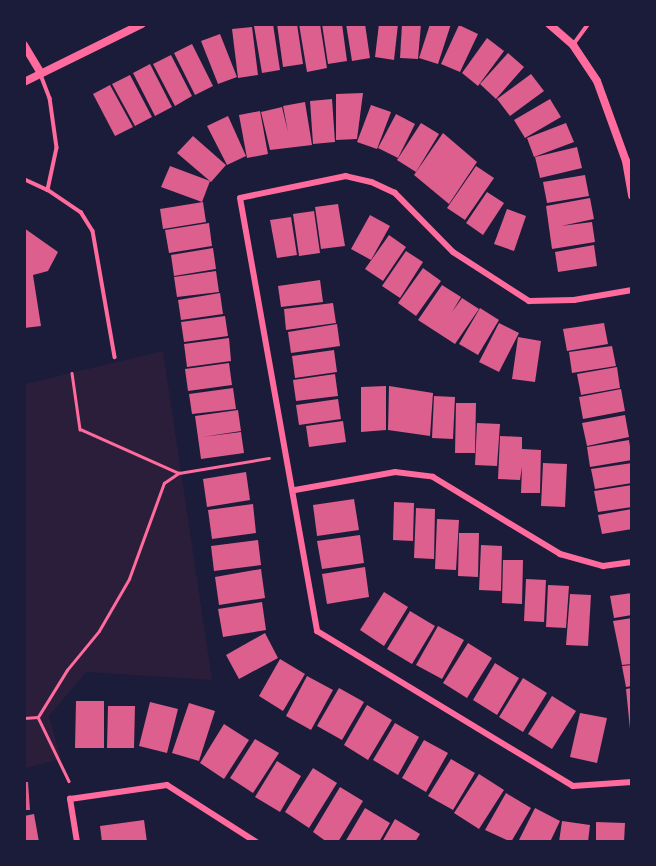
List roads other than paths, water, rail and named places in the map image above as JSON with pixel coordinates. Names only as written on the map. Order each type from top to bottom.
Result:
[{"type":"street","points":[[24,82],[142,24]]},
{"type":"street","points":[[549,24],[573,45],[597,81],[626,161],[632,195]]},
{"type":"street","points":[[24,45],[41,74]]},
{"type":"street","points":[[632,290],[574,300],[529,301],[453,252],[395,193],[371,182],[346,176],[240,198],[295,490],[317,631],[573,786],[632,782]]},
{"type":"street","points":[[295,490],[396,472],[433,477],[561,554],[604,566],[632,562]]},
{"type":"street","points":[[77,842],[70,799],[167,785],[256,842]]},
{"type":"lane","points":[[573,45],[588,24]]},
{"type":"lane","points":[[41,74],[50,98],[57,148],[48,190]]},
{"type":"lane","points":[[24,179],[48,190],[81,212],[93,231],[115,358]]}]
